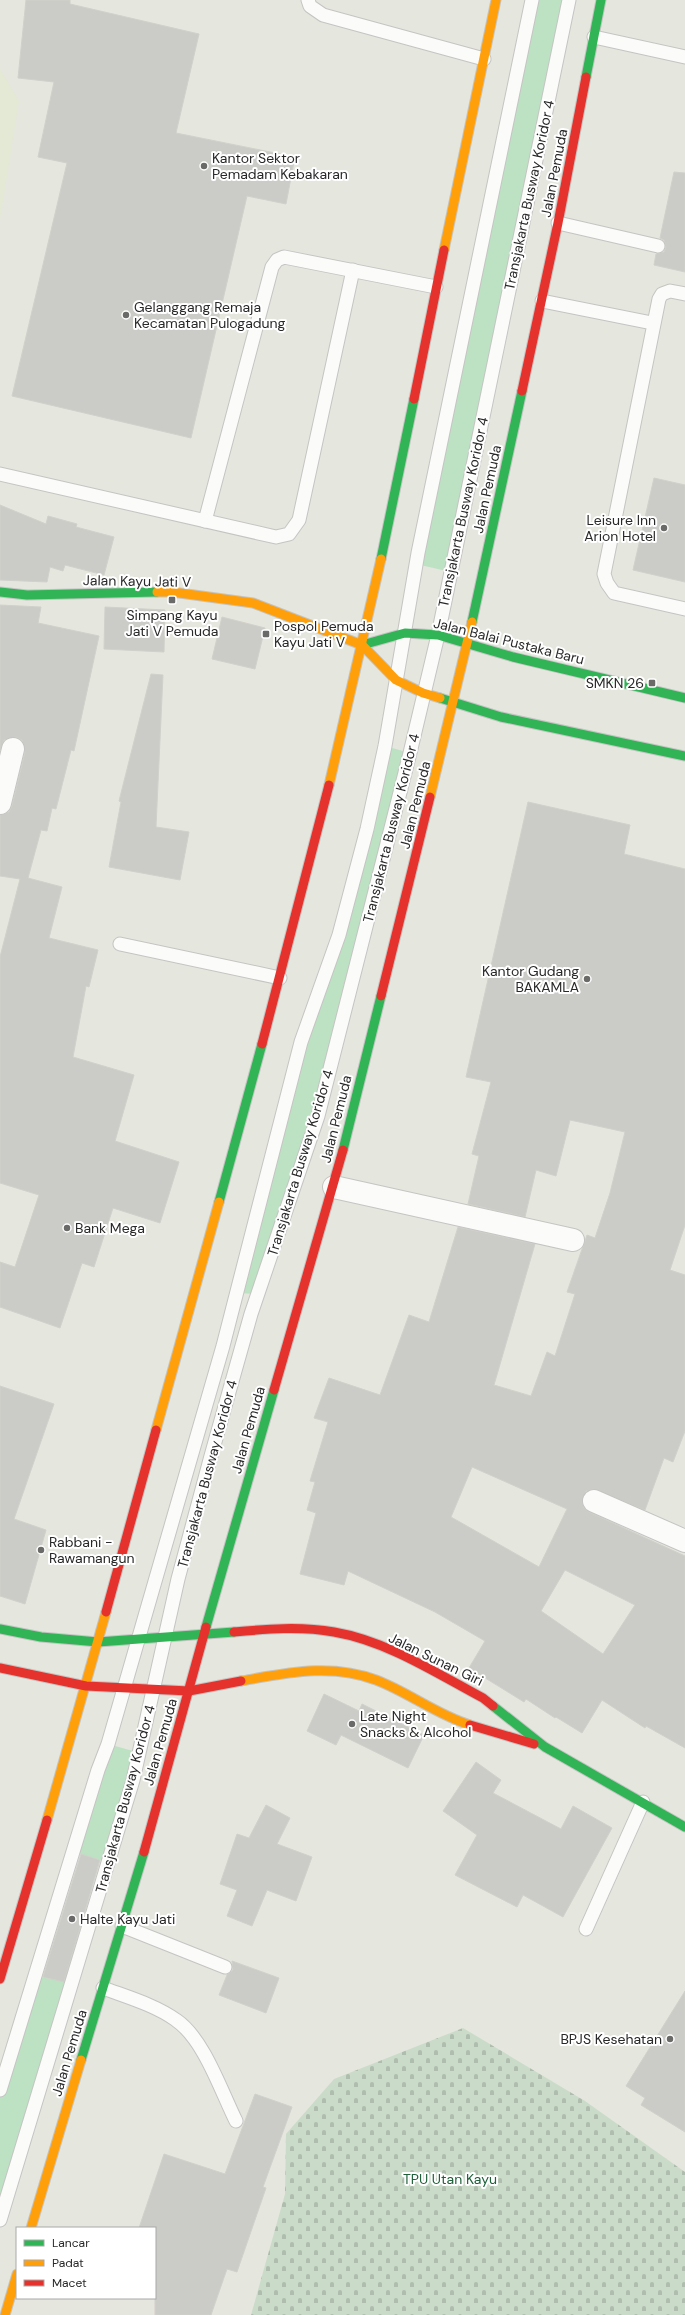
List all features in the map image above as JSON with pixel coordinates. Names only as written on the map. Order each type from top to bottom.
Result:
[{"type":"main road","points":[[0,1979],[86,1686],[280,978],[362,645],[496,0]]},
{"type":"main road","name":"Jalan Pemuda","points":[[31,2227],[122,1926],[204,1635],[334,1187],[468,643],[542,301],[601,0]]},
{"type":"main road","name":"Jalan Kayu Jati V","points":[[0,592],[27,595],[172,592],[253,603],[362,645]]},
{"type":"main road","name":"Jalan Balai Pustaka Baru","points":[[362,645],[405,633],[438,635],[513,657],[685,698]]},
{"type":"main road","points":[[362,645],[396,680],[423,692],[454,703],[501,717],[685,756]]},
{"type":"main road","name":"Jalan Sunan Giri","points":[[0,1629],[41,1636],[98,1642],[282,1628],[334,1632],[392,1650],[483,1698],[545,1747],[685,1827]]},
{"type":"main road","name":"Jalan Sunan Giri","points":[[0,1668],[86,1686],[189,1691],[297,1671],[337,1670],[376,1680],[466,1724],[545,1747]]},
{"type":"main road","points":[[5,2315],[16,2277]]},
{"type":"street","points":[[0,804],[13,749]]},
{"type":"street","points":[[334,1187],[573,1240]]},
{"type":"street","points":[[594,1501],[684,1537]]},
{"type":"lane","points":[[308,0],[310,6],[323,15],[484,59]]},
{"type":"lane","name":"Transjakarta Busway Koridor 4","points":[[0,2090],[124,1688],[223,1346],[301,1042],[339,935],[357,867],[378,781],[417,558],[532,0]]},
{"type":"lane","name":"Transjakarta Busway Koridor 4","points":[[0,2220],[133,1780],[165,1638],[211,1456],[251,1314],[318,1116],[438,635],[568,0]]},
{"type":"lane","points":[[594,37],[685,57]]},
{"type":"lane","points":[[558,223],[658,246]]},
{"type":"lane","points":[[205,521],[272,267],[276,260],[284,257],[436,287]]},
{"type":"lane","points":[[0,474],[276,537],[289,534],[299,520],[353,270]]},
{"type":"lane","points":[[685,294],[670,291],[662,294],[652,323],[604,574],[607,583],[614,593],[685,609]]},
{"type":"lane","points":[[542,301],[652,323]]},
{"type":"lane","points":[[120,944],[280,978]]},
{"type":"lane","points":[[586,1929],[643,1802]]},
{"type":"lane","points":[[122,1926],[225,1967]]},
{"type":"lane","points":[[103,1988],[154,2008],[177,2020],[198,2044],[236,2121]]},
{"type":"shaded area","points":[[0,69],[19,101],[0,220]]},
{"type":"green space","points":[[532,0],[569,0],[451,572],[416,564]]},
{"type":"green space","points":[[385,746],[410,753],[340,1033],[258,1294],[237,1293],[278,1132],[339,935]]},
{"type":"green space","points":[[108,1744],[140,1753],[108,1862],[74,1852]]},
{"type":"green space","points":[[36,1976],[71,1983],[0,2220],[0,2090]]},
{"type":"green space","name":"TPU Utan Kayu","points":[[463,2028],[585,2101],[685,2172],[685,2315],[251,2315],[285,2194],[286,2134],[334,2079]]},
{"type":"building","points":[[26,0],[70,0],[70,4],[199,34],[176,133],[295,157],[286,204],[247,196],[191,438],[12,396],[67,163],[38,157],[54,82],[18,78]]},
{"type":"building","points":[[674,172],[685,173],[685,272],[654,265],[656,254],[664,252],[666,247],[664,240],[660,238]]},
{"type":"building","name":"Leisure Inn Arion Hotel","points":[[654,478],[685,485],[685,582],[633,570]]},
{"type":"building","points":[[0,505],[46,524],[48,516],[77,524],[76,527],[114,537],[104,575],[65,565],[63,571],[50,567],[47,582],[0,580]]},
{"type":"building","points":[[0,605],[41,607],[38,623],[99,636],[74,751],[71,750],[56,809],[52,808],[47,831],[41,830],[28,878],[62,887],[49,938],[98,950],[89,987],[86,986],[73,1057],[134,1075],[115,1141],[179,1162],[160,1223],[113,1208],[94,1267],[82,1263],[60,1328],[0,1307],[0,1262],[15,1267],[39,1195],[0,1183],[0,957],[20,879],[0,876],[0,815],[9,812],[12,806],[25,752],[22,740],[16,737],[4,740],[0,750]]},
{"type":"building","points":[[105,607],[165,610],[164,652],[104,649]]},
{"type":"building","points":[[222,617],[265,628],[255,669],[212,659]]},
{"type":"building","points":[[151,674],[163,675],[156,827],[189,832],[180,880],[109,867],[121,802],[119,801]]},
{"type":"building","points":[[528,802],[630,825],[624,854],[685,869],[685,1225],[670,1270],[685,1275],[685,1431],[673,1462],[664,1458],[645,1510],[593,1489],[586,1491],[582,1502],[584,1508],[589,1512],[685,1556],[685,1748],[646,1726],[645,1728],[602,1700],[582,1733],[526,1699],[524,1702],[469,1668],[485,1641],[435,1612],[348,1571],[344,1585],[300,1574],[316,1513],[307,1510],[315,1482],[310,1481],[328,1422],[314,1418],[329,1378],[380,1395],[409,1315],[429,1322],[458,1227],[535,1244],[494,1385],[531,1396],[547,1352],[555,1356],[575,1294],[567,1292],[587,1235],[595,1238],[610,1193],[625,1132],[570,1120],[556,1176],[536,1170],[525,1217],[468,1204],[479,1156],[472,1154],[491,1082],[466,1077]],"holes":[[[472,1467],[567,1509],[539,1567],[451,1517]],[[565,1570],[635,1605],[603,1654],[541,1611]]]},
{"type":"building","points":[[0,1386],[54,1404],[14,1519],[46,1530],[25,1604],[0,1596]]},
{"type":"building","points":[[324,1694],[359,1711],[362,1704],[424,1735],[408,1768],[341,1735],[336,1745],[307,1731]]},
{"type":"building","points":[[476,1762],[501,1780],[493,1793],[561,1829],[573,1806],[612,1828],[563,1917],[523,1895],[517,1907],[455,1875],[477,1835],[443,1811]]},
{"type":"building","points":[[266,1805],[290,1818],[277,1844],[312,1857],[296,1901],[267,1890],[252,1926],[227,1916],[237,1890],[220,1884],[237,1834],[249,1838]]},
{"type":"building","points":[[81,1854],[100,1860],[64,1982],[43,1977]]},
{"type":"building","points":[[232,1961],[279,1978],[266,2013],[219,1995],[227,1975],[233,1970]]},
{"type":"building","name":"BPJS Kesehatan","points":[[685,1991],[685,2132],[641,2105],[645,2098],[626,2086]]},
{"type":"building","points":[[255,2094],[292,2107],[263,2187],[266,2188],[237,2272],[227,2269],[211,2315],[155,2315],[156,2227],[139,2227],[164,2154],[225,2174]]},
{"type":"traffic: fast","points":[[586,77],[601,0]]},
{"type":"traffic: fast","points":[[472,622],[522,391]]},
{"type":"traffic: fast","points":[[381,559],[414,399]]},
{"type":"traffic: fast","points":[[0,592],[27,595],[157,592]]},
{"type":"traffic: fast","points":[[362,645],[405,633],[438,635],[513,657],[685,698]]},
{"type":"traffic: fast","points":[[440,698],[501,717],[685,756]]},
{"type":"traffic: fast","points":[[343,1150],[381,996]]},
{"type":"traffic: fast","points":[[219,1202],[262,1044]]},
{"type":"traffic: fast","points":[[206,1627],[274,1390]]},
{"type":"traffic: fast","points":[[0,1629],[41,1637],[98,1642],[234,1632]]},
{"type":"traffic: fast","points":[[493,1706],[545,1747],[685,1827]]},
{"type":"traffic: fast","points":[[81,2060],[144,1852]]},
{"type":"traffic: slow","points":[[444,250],[496,0]]},
{"type":"traffic: slow","points":[[329,785],[381,559]]},
{"type":"traffic: slow","points":[[157,592],[172,592],[253,603],[362,645],[396,680],[423,693],[440,698]]},
{"type":"traffic: slow","points":[[430,797],[472,622]]},
{"type":"traffic: slow","points":[[156,1430],[219,1202]]},
{"type":"traffic: slow","points":[[47,1820],[106,1612]]},
{"type":"traffic: slow","points":[[241,1681],[309,1671],[342,1672],[359,1675],[388,1685],[434,1710],[470,1725]]},
{"type":"traffic: slow","points":[[31,2227],[81,2060]]},
{"type":"traffic: slow","points":[[5,2315],[16,2277]]},
{"type":"traffic: jam","points":[[522,391],[558,223],[586,77]]},
{"type":"traffic: jam","points":[[414,399],[444,250]]},
{"type":"traffic: jam","points":[[262,1044],[329,785]]},
{"type":"traffic: jam","points":[[381,996],[430,797]]},
{"type":"traffic: jam","points":[[274,1390],[343,1150]]},
{"type":"traffic: jam","points":[[106,1612],[156,1430]]},
{"type":"traffic: jam","points":[[144,1852],[206,1627]]},
{"type":"traffic: jam","points":[[234,1632],[271,1629],[309,1629],[354,1636],[392,1650],[411,1659],[483,1698],[493,1706]]},
{"type":"traffic: jam","points":[[0,1668],[86,1686],[189,1691],[241,1681]]},
{"type":"traffic: jam","points":[[470,1725],[534,1744]]},
{"type":"traffic: jam","points":[[0,1979],[47,1820]]},
{"type":"place","name":"Kantor Sektor Pemadam Kebakaran","points":[[204,166]]},
{"type":"place","name":"Gelanggang Remaja Kecamatan Pulogadung","points":[[126,315]]},
{"type":"place","name":"Leisure Inn Arion Hotel","points":[[664,528]]},
{"type":"place","name":"Simpang Kayu Jati V Pemuda","points":[[172,600]]},
{"type":"place","name":"Pospol Pemuda Kayu Jati V","points":[[266,634]]},
{"type":"place","name":"SMKN 26","points":[[652,683]]},
{"type":"place","name":"Kantor Gudang BAKAMLA","points":[[587,979]]},
{"type":"place","name":"Bank Mega","points":[[67,1228]]},
{"type":"place","name":"Rabbani - Rawamangun","points":[[41,1550]]},
{"type":"place","name":"Late Night Snacks & Alcohol","points":[[352,1724]]},
{"type":"place","name":"Halte Kayu Jati","points":[[72,1919]]},
{"type":"place","name":"BPJS Kesehatan","points":[[670,2039]]}]
